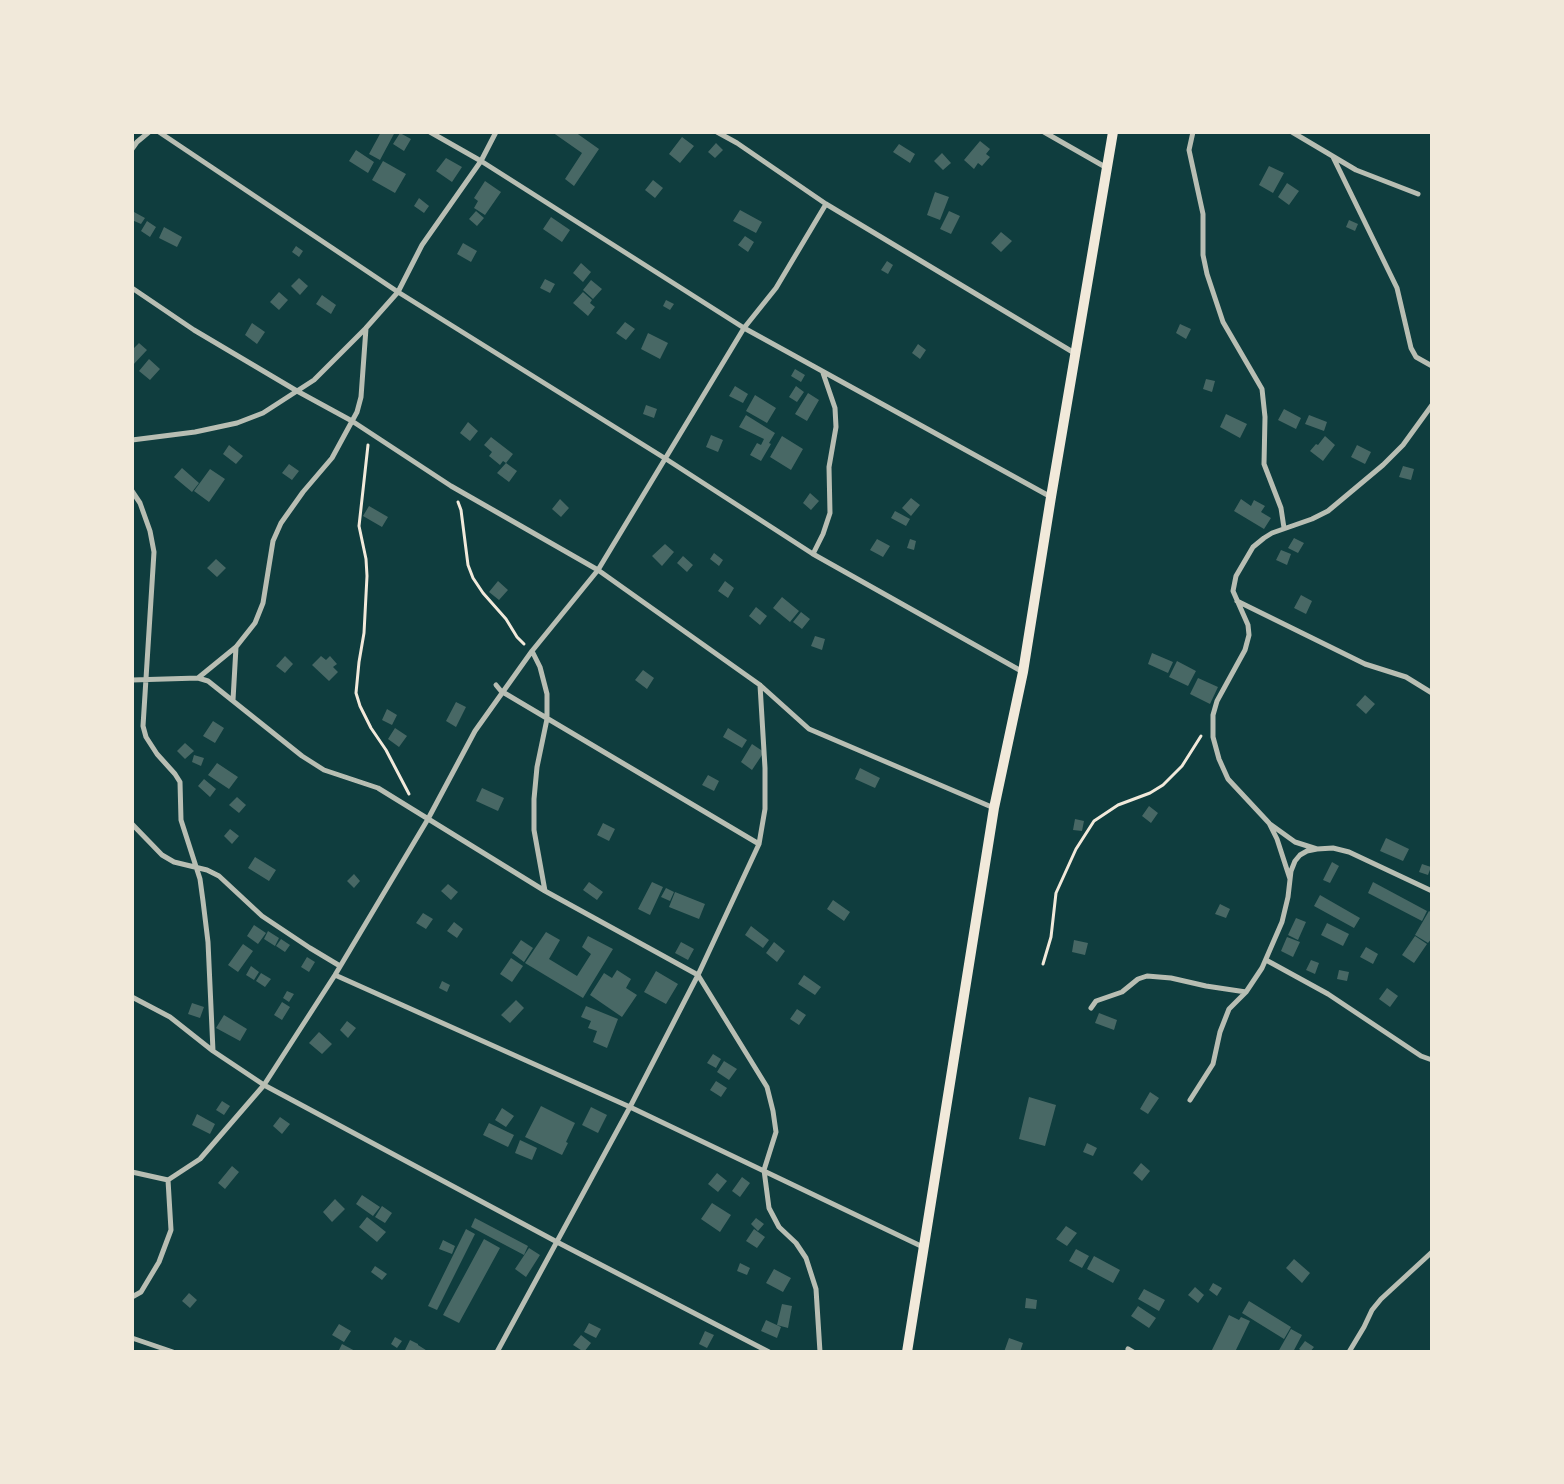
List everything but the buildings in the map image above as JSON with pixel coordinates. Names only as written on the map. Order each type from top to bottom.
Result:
[{"type":"main road","points":[[908,1352],[923,1247],[994,808],[1023,672],[1113,132]]},
{"type":"street","points":[[132,149],[149,132]]},
{"type":"street","points":[[159,132],[398,292],[666,459],[813,554],[1023,672]]},
{"type":"street","points":[[430,132],[481,161],[744,328],[1051,497]]},
{"type":"street","points":[[132,440],[195,432],[237,423],[263,414],[314,380],[366,328],[398,292],[422,244],[481,161],[496,132]]},
{"type":"street","points":[[717,132],[737,143],[826,204],[1076,354]]},
{"type":"street","points":[[1044,132],[1107,168]]},
{"type":"street","points":[[1193,132],[1188,150],[1203,214],[1203,256],[1207,274],[1223,322],[1262,389],[1265,416],[1264,464],[1281,508],[1284,528]]},
{"type":"street","points":[[1292,132],[1356,170],[1418,194]]},
{"type":"street","points":[[1333,157],[1397,288],[1411,348],[1416,357],[1432,366]]},
{"type":"street","points":[[132,1172],[168,1180],[200,1159],[264,1084],[335,975],[428,819],[474,730],[532,651],[598,570],[744,328],[776,288],[826,204]]},
{"type":"street","points":[[132,288],[194,330],[370,432],[450,486],[598,570],[760,686],[809,729],[994,808]]},
{"type":"street","points":[[198,678],[236,647],[255,623],[263,603],[273,541],[281,523],[332,458],[357,412],[361,397],[366,328]]},
{"type":"street","points":[[813,554],[823,534],[830,513],[829,466],[836,426],[834,408],[823,372]]},
{"type":"street","points":[[1317,849],[1295,842],[1269,823],[1228,779],[1212,737],[1213,713],[1217,701],[1245,650],[1249,635],[1248,625],[1233,591],[1236,576],[1253,547],[1272,533],[1328,511],[1383,465],[1403,445],[1432,404]]},
{"type":"street","points":[[132,491],[140,503],[150,531],[154,552],[143,726],[146,737],[157,754],[170,767],[180,782],[181,820],[202,894],[208,942],[213,1051]]},
{"type":"street","points":[[1236,601],[1365,664],[1406,677],[1432,693]]},
{"type":"street","points":[[233,700],[236,647]]},
{"type":"street","points":[[532,651],[540,667],[547,694],[547,718],[537,767],[534,799],[534,830],[545,891]]},
{"type":"street","points":[[132,680],[198,678],[212,684],[302,756],[324,770],[378,788],[545,891],[698,975],[767,1087],[774,1111],[776,1132],[764,1170],[769,1208],[779,1227],[796,1243],[806,1258],[816,1289],[820,1352]]},
{"type":"street","points":[[496,685],[502,691],[759,844]]},
{"type":"street","points":[[497,1352],[630,1107],[698,975],[759,844],[765,809],[765,768],[760,686]]},
{"type":"street","points":[[1269,823],[1277,839],[1290,879]]},
{"type":"street","points":[[132,824],[162,855],[174,862],[207,870],[220,876],[262,916],[340,966]]},
{"type":"street","points":[[1190,1100],[1213,1064],[1220,1032],[1229,1009],[1246,992],[1266,960],[1282,922],[1295,861],[1307,851],[1333,848],[1348,852],[1432,891]]},
{"type":"street","points":[[1266,960],[1328,994],[1421,1056],[1432,1060]]},
{"type":"street","points":[[335,975],[630,1107],[923,1247]]},
{"type":"street","points":[[1091,1008],[1096,1001],[1122,992],[1138,978],[1147,976],[1171,978],[1246,992]]},
{"type":"street","points":[[132,997],[170,1017],[213,1051],[264,1084],[557,1242],[769,1352]]},
{"type":"street","points":[[132,1298],[141,1292],[159,1262],[171,1230],[168,1180]]},
{"type":"street","points":[[1349,1352],[1372,1310],[1381,1299],[1395,1284],[1432,1252]]},
{"type":"street","points":[[132,1338],[173,1352]]},
{"type":"path","points":[[370,432],[360,516],[360,536],[366,559],[367,576],[364,633],[358,662],[356,693],[370,728],[395,767],[418,813]]},
{"type":"path","points":[[450,486],[461,510],[468,564],[473,578],[483,593],[506,619],[517,637],[532,651]]},
{"type":"path","points":[[1043,964],[1051,938],[1056,893],[1076,849],[1094,821],[1118,805],[1163,785],[1186,760],[1213,713]]}]
